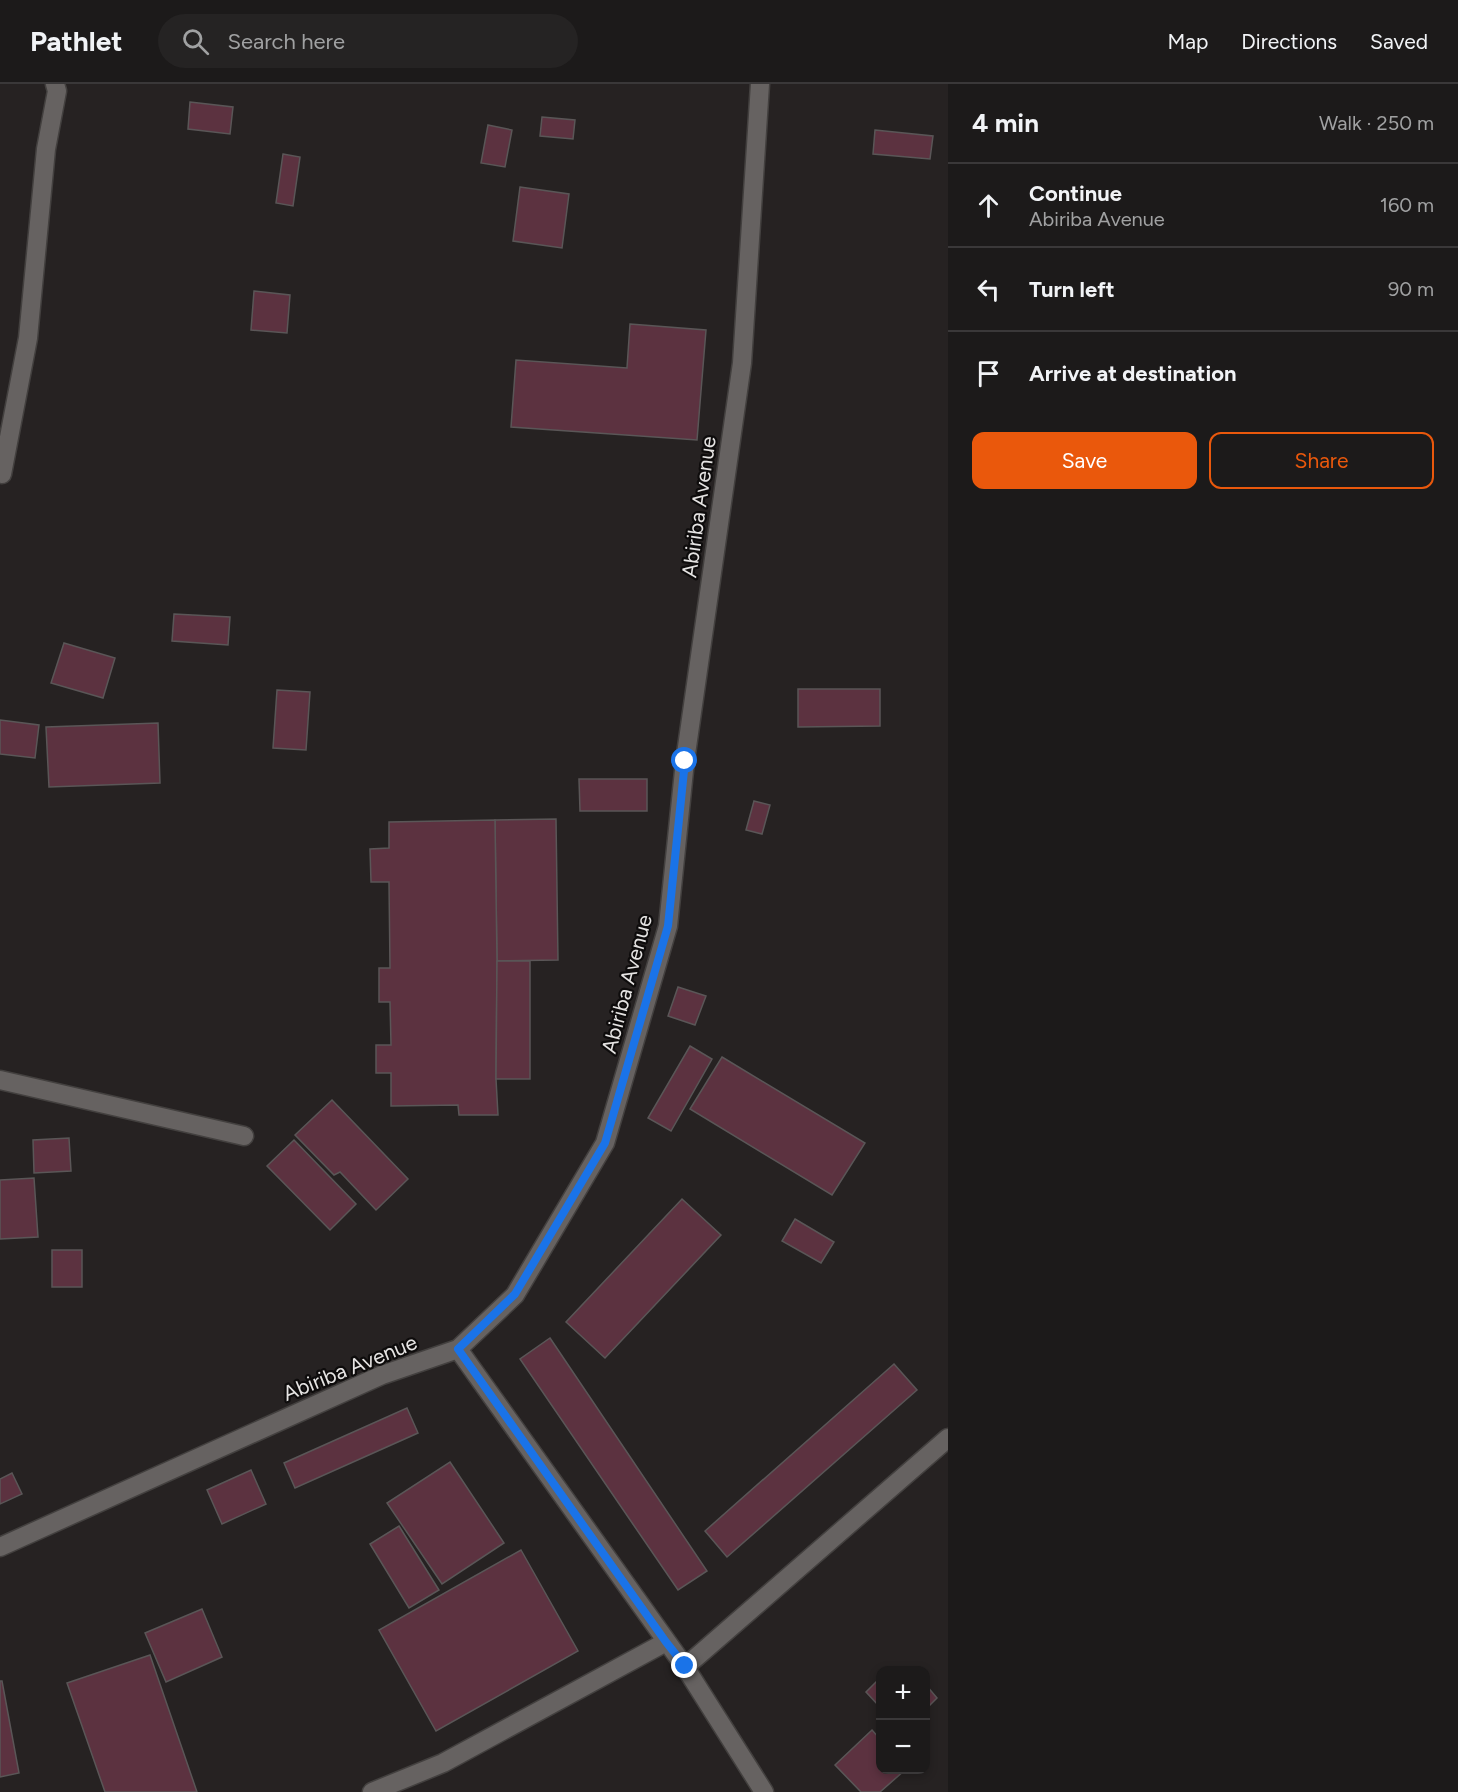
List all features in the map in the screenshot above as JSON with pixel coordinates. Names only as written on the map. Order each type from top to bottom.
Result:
[{"type":"street","points":[[2,474],[28,338],[46,149],[57,91],[55,84]]},
{"type":"street","name":"Abiriba Avenue","points":[[0,1547],[382,1375],[458,1349],[515,1294],[605,1143],[668,926],[685,761],[742,363],[760,84]]},
{"type":"street","points":[[0,1080],[244,1136]]},
{"type":"street","points":[[458,1349],[685,1666],[764,1792]]},
{"type":"street","points":[[685,1666],[948,1438]]},
{"type":"street","points":[[372,1792],[443,1763],[666,1642]]},
{"type":"building","points":[[190,102],[233,107],[230,134],[188,129]]},
{"type":"building","points":[[542,117],[575,120],[573,139],[540,136]]},
{"type":"building","points":[[488,125],[512,130],[505,167],[481,163]]},
{"type":"building","points":[[875,130],[933,136],[930,159],[873,154]]},
{"type":"building","points":[[283,154],[300,157],[293,206],[276,203]]},
{"type":"building","points":[[520,187],[569,194],[562,248],[513,241]]},
{"type":"building","points":[[254,291],[290,295],[287,333],[251,330]]},
{"type":"building","points":[[630,324],[706,330],[697,440],[511,427],[516,360],[627,368]]},
{"type":"building","points":[[174,614],[230,617],[228,645],[172,641]]},
{"type":"building","points":[[64,643],[115,658],[103,698],[51,683]]},
{"type":"building","points":[[798,689],[880,689],[880,726],[798,727]]},
{"type":"building","points":[[277,690],[310,692],[306,750],[273,748]]},
{"type":"building","points":[[0,720],[39,725],[35,758],[0,754]]},
{"type":"building","points":[[158,723],[160,783],[49,787],[46,727]]},
{"type":"building","points":[[579,779],[647,779],[647,811],[580,811]]},
{"type":"building","points":[[754,801],[770,805],[762,834],[746,830]]},
{"type":"building","points":[[556,819],[558,960],[497,961],[495,820]]},
{"type":"building","points":[[495,820],[498,1115],[459,1115],[458,1105],[391,1106],[391,1073],[376,1073],[376,1045],[391,1045],[390,1002],[379,1002],[379,968],[390,968],[389,882],[371,882],[370,849],[389,848],[389,822]]},
{"type":"building","points":[[497,961],[530,961],[530,1079],[496,1079]]},
{"type":"building","points":[[678,987],[706,996],[695,1025],[668,1016]]},
{"type":"building","points":[[690,1046],[712,1059],[671,1131],[648,1118]]},
{"type":"building","points":[[722,1057],[865,1143],[832,1195],[690,1109]]},
{"type":"building","points":[[332,1100],[408,1179],[376,1210],[340,1172],[334,1175],[295,1135]]},
{"type":"building","points":[[69,1138],[71,1171],[34,1173],[33,1140]]},
{"type":"building","points":[[294,1140],[356,1204],[330,1230],[267,1166]]},
{"type":"building","points":[[34,1178],[38,1237],[0,1239],[0,1180]]},
{"type":"building","points":[[682,1199],[721,1235],[605,1358],[566,1322]]},
{"type":"building","points":[[795,1219],[834,1242],[821,1263],[782,1241]]},
{"type":"building","points":[[52,1250],[82,1250],[82,1287],[52,1287]]},
{"type":"building","points":[[550,1338],[707,1571],[678,1590],[520,1359]]},
{"type":"building","points":[[894,1364],[917,1390],[727,1557],[705,1531]]},
{"type":"building","points":[[407,1408],[418,1433],[295,1488],[284,1463]]},
{"type":"building","points":[[450,1462],[504,1543],[442,1584],[387,1503]]},
{"type":"building","points":[[251,1470],[266,1504],[222,1524],[207,1490]]},
{"type":"building","points":[[12,1473],[22,1494],[0,1504],[0,1479]]},
{"type":"building","points":[[399,1526],[439,1590],[409,1608],[370,1544]]},
{"type":"building","points":[[521,1550],[578,1651],[436,1731],[379,1630]]},
{"type":"building","points":[[202,1609],[222,1657],[166,1682],[145,1633]]},
{"type":"building","points":[[150,1655],[197,1792],[105,1792],[67,1683]]},
{"type":"building","points":[[0,1681],[2,1681],[19,1773],[0,1777]]},
{"type":"building","points":[[876,1682],[876,1703],[866,1692]]},
{"type":"building","points":[[930,1690],[937,1698],[930,1705]]},
{"type":"building","points":[[872,1730],[876,1734],[876,1774],[900,1774],[880,1792],[861,1792],[835,1765]]},
{"type":"route","points":[[685,761],[668,926],[605,1143],[515,1294],[458,1349],[685,1666]]}]
